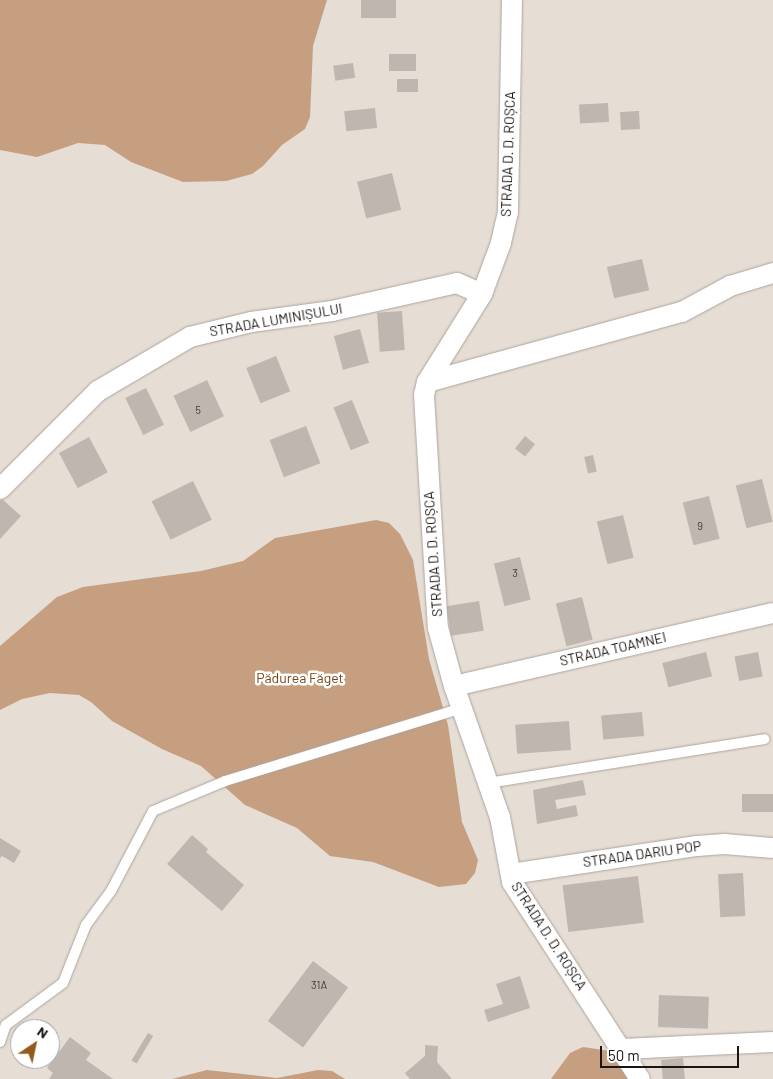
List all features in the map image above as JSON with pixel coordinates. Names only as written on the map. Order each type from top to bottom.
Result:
[{"type":"street","name":"STRADA D. D. ROȘCA","points":[[512,0],[508,212],[501,243],[482,294],[427,382],[424,412],[430,529],[438,628],[454,686],[500,817],[512,882],[640,1079]]},
{"type":"street","points":[[427,382],[682,312],[730,286],[773,273]]},
{"type":"street","name":"STRADA LUMINIȘULUI","points":[[0,489],[98,391],[190,337],[251,322],[332,311],[456,283],[482,294]]},
{"type":"street","name":"STRADA TOAMNEI","points":[[454,686],[773,613]]},
{"type":"street","name":"STRADA DARIU POP","points":[[511,874],[697,846],[725,844],[773,848]]},
{"type":"street","points":[[622,1049],[773,1042]]},
{"type":"lane","points":[[0,1042],[6,1025],[63,983],[86,925],[111,891],[153,811],[225,781],[462,708]]},
{"type":"lane","points":[[488,783],[765,739]]},
{"type":"green space","points":[[0,0],[327,0],[313,46],[310,117],[305,129],[282,145],[263,166],[252,174],[226,181],[183,182],[131,162],[105,145],[78,143],[37,157],[0,150]]},
{"type":"green space","name":"Pădurea Făget","points":[[376,520],[389,523],[400,534],[413,560],[429,659],[448,725],[462,822],[478,860],[475,873],[466,884],[439,887],[373,862],[330,856],[297,828],[245,805],[201,766],[162,749],[112,721],[91,702],[79,695],[50,693],[22,699],[0,710],[0,646],[57,597],[83,587],[201,571],[243,561],[275,538]]},
{"type":"green space","points":[[583,1047],[610,1051],[629,1079],[551,1079],[570,1053]]},
{"type":"green space","points":[[207,1070],[277,1078],[318,1070],[332,1071],[345,1079],[172,1079]]},
{"type":"building","points":[[361,0],[396,0],[396,18],[361,18]]},
{"type":"building","points":[[389,54],[416,54],[416,71],[389,71]]},
{"type":"building","points":[[353,63],[355,78],[335,81],[333,66]]},
{"type":"building","points":[[397,79],[418,79],[418,92],[397,92]]},
{"type":"building","points":[[608,103],[609,122],[580,123],[579,105]]},
{"type":"building","points":[[375,108],[377,128],[346,131],[344,111]]},
{"type":"building","points":[[639,111],[640,129],[621,130],[620,112]]},
{"type":"building","points":[[392,173],[401,210],[366,219],[357,182]]},
{"type":"building","points":[[642,259],[649,290],[614,298],[607,267]]},
{"type":"building","points":[[402,311],[405,350],[380,352],[377,313]]},
{"type":"building","points":[[360,329],[369,363],[343,370],[334,336]]},
{"type":"building","points":[[276,356],[290,391],[261,403],[246,368]]},
{"type":"building","points":[[207,380],[224,416],[190,432],[173,396]]},
{"type":"building","points":[[146,388],[164,425],[143,435],[125,398]]},
{"type":"building","points":[[352,400],[369,443],[351,450],[333,407]]},
{"type":"building","points":[[306,426],[320,463],[284,477],[270,440]]},
{"type":"building","points":[[525,436],[535,444],[525,457],[515,448]]},
{"type":"building","points":[[89,437],[108,472],[78,488],[59,453]]},
{"type":"building","points":[[593,455],[597,472],[588,474],[584,457]]},
{"type":"building","points":[[762,479],[773,522],[746,528],[736,486]]},
{"type":"building","points":[[193,481],[212,520],[171,540],[152,501]]},
{"type":"building","points":[[709,496],[720,539],[693,545],[683,503]]},
{"type":"building","points":[[2,499],[21,516],[0,539],[0,501]]},
{"type":"building","points":[[623,515],[634,558],[607,564],[597,522]]},
{"type":"building","points":[[520,557],[531,600],[504,606],[494,564]]},
{"type":"building","points":[[582,597],[593,640],[566,646],[556,604]]},
{"type":"building","points":[[479,601],[484,631],[451,636],[446,606]]},
{"type":"building","points":[[706,652],[712,676],[668,687],[662,663]]},
{"type":"building","points":[[758,652],[763,677],[739,681],[734,657]]},
{"type":"building","points":[[642,712],[644,736],[603,739],[601,716]]},
{"type":"building","points":[[569,721],[571,750],[517,754],[515,725]]},
{"type":"building","points":[[583,780],[586,795],[555,800],[557,809],[576,805],[578,816],[537,824],[533,790]]},
{"type":"building","points":[[742,794],[773,794],[773,812],[742,812]]},
{"type":"building","points":[[192,835],[208,849],[206,852],[244,885],[222,911],[167,864]]},
{"type":"building","points":[[0,838],[21,851],[14,863],[2,856],[0,858]]},
{"type":"building","points":[[743,873],[745,916],[720,917],[718,874]]},
{"type":"building","points":[[638,876],[644,923],[568,932],[563,885]]},
{"type":"building","points":[[313,961],[348,987],[303,1047],[268,1021]]},
{"type":"building","points":[[520,976],[530,1008],[488,1022],[484,1010],[503,1004],[496,984]]},
{"type":"building","points":[[659,995],[709,997],[708,1029],[658,1027]]},
{"type":"building","points":[[148,1033],[153,1036],[137,1064],[132,1060]]},
{"type":"building","points":[[70,1037],[91,1053],[86,1060],[113,1079],[49,1079],[53,1073],[48,1069],[60,1069],[60,1050]]},
{"type":"building","points":[[425,1045],[438,1046],[437,1062],[452,1079],[410,1079],[405,1073],[425,1056]]},
{"type":"building","points":[[683,1058],[685,1079],[663,1079],[661,1060]]}]
